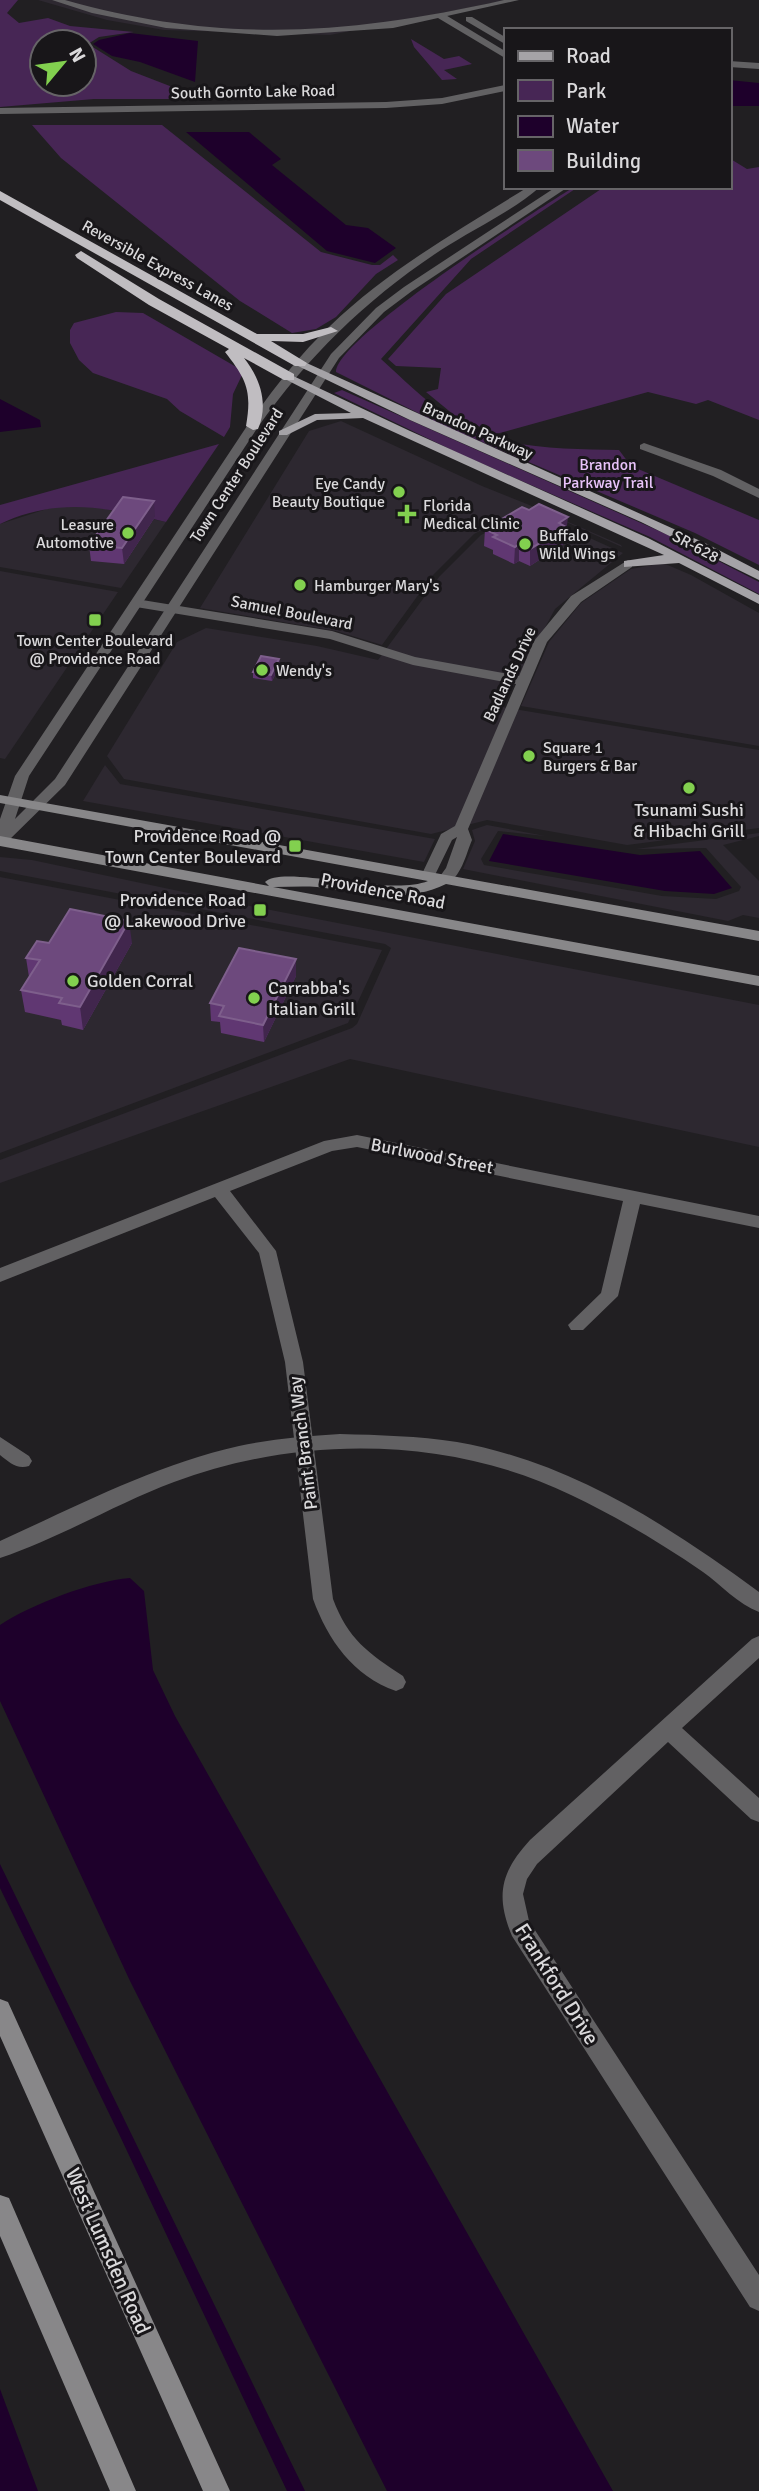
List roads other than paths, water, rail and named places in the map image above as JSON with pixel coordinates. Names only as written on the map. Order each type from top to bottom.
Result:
[{"type":"highway","name":"Reversible Express Lanes","points":[[0,196],[300,363]]},
{"type":"highway","name":"Reversible Express Lanes","points":[[0,196],[98,267],[289,377]]},
{"type":"highway","points":[[250,335],[289,339],[331,331]]},
{"type":"highway","points":[[218,338],[244,365],[253,380],[257,398],[253,426]]},
{"type":"main road","name":"Brandon Parkway","points":[[300,363],[481,449],[636,514],[759,576]]},
{"type":"main road","name":"Brandon Parkway","points":[[289,377],[370,418],[616,526]]},
{"type":"main road","points":[[283,433],[315,417],[340,414],[370,418]]},
{"type":"main road","points":[[616,526],[632,549],[628,564],[657,559],[685,559]]},
{"type":"main road","name":"SR-628","points":[[616,526],[685,559],[759,600]]},
{"type":"main road","name":"Providence Road","points":[[7,800],[759,936]]},
{"type":"main road","name":"Providence Road","points":[[0,841],[759,981]]},
{"type":"main road","points":[[244,885],[308,882],[393,893],[425,888],[445,878]]},
{"type":"main road","name":"West Lumsden Road","points":[[0,2010],[217,2491]]},
{"type":"main road","points":[[0,2207],[123,2491]]},
{"type":"street","points":[[56,0],[136,21],[230,33],[354,30],[441,16],[514,0]]},
{"type":"street","points":[[458,12],[504,40]]},
{"type":"street","points":[[441,16],[504,54]]},
{"type":"street","points":[[731,58],[759,59]]},
{"type":"street","points":[[731,65],[759,66]]},
{"type":"street","name":"South Gornto Lake Road","points":[[0,111],[386,105],[442,101],[504,88]]},
{"type":"street","name":"South Gornto Lake Road","points":[[0,120],[370,116],[460,109]]},
{"type":"street","name":"Town Center Boulevard","points":[[0,841],[7,800],[22,776],[253,426],[300,363],[331,331],[405,270],[532,189]]},
{"type":"street","name":"Town Center Boulevard","points":[[0,841],[60,782],[335,356],[380,310],[433,271],[560,189]]},
{"type":"street","points":[[644,447],[717,473],[759,494]]},
{"type":"street","name":"Badlands Drive","points":[[428,876],[446,837],[461,829],[541,641],[565,610],[588,589],[628,564]]},
{"type":"street","name":"Samuel Boulevard","points":[[136,603],[332,635],[413,661],[523,681]]},
{"type":"street","name":"Badlands Drive","points":[[445,878],[453,869],[465,840],[461,829]]},
{"type":"street","name":"Burlwood Street","points":[[0,1276],[330,1145],[357,1140],[759,1222]]},
{"type":"street","name":"Paint Branch Way","points":[[219,1191],[267,1251],[294,1362],[302,1445],[323,1599],[331,1622],[353,1654],[396,1682]]},
{"type":"street","points":[[577,1325],[609,1296],[633,1196]]},
{"type":"street","points":[[0,1550],[144,1485],[245,1452],[363,1441],[424,1444],[494,1457],[593,1494],[652,1526],[759,1603]]},
{"type":"street","points":[[0,1445],[22,1461]]},
{"type":"street","name":"Frankford Drive","points":[[759,1645],[531,1854],[511,1887],[512,1908],[520,1928],[759,2298]]},
{"type":"street","points":[[667,1728],[759,1812]]},
{"type":"water","points":[[130,33],[198,41],[195,82],[140,62],[112,56],[98,47],[99,40]]},
{"type":"water","points":[[731,80],[759,83],[759,106],[731,106]]},
{"type":"water","points":[[186,132],[249,132],[281,159],[272,165],[346,225],[368,228],[396,248],[375,263],[327,251]]},
{"type":"water","points":[[0,399],[40,420],[41,427],[0,432]]},
{"type":"water","points":[[503,834],[640,855],[700,851],[732,888],[714,894],[665,891],[489,861]]},
{"type":"water","points":[[130,1578],[144,1591],[153,1670],[175,1716],[613,2491],[387,2491],[130,1981],[0,1701],[0,1625],[28,1609],[63,1595]]},
{"type":"water","points":[[0,1864],[305,2491],[287,2491],[0,1888]]},
{"type":"water","points":[[0,2389],[38,2491],[0,2491]]},
{"type":"place","name":"Eye Candy Beauty Boutique","points":[[399,492]]},
{"type":"place","name":"Florida Medical Clinic","points":[[407,514]]},
{"type":"place","name":"Leasure Automotive","points":[[128,533]]},
{"type":"place","name":"Buffalo Wild Wings","points":[[525,544]]},
{"type":"place","name":"Hamburger Mary's","points":[[300,585]]},
{"type":"place","name":"Town Center Boulevard @ Providence Road","points":[[95,620]]},
{"type":"place","name":"Wendy's","points":[[262,670]]},
{"type":"place","name":"Square 1 Burgers & Bar","points":[[529,756]]},
{"type":"place","name":"Tsunami Sushi & Hibachi Grill","points":[[689,788]]},
{"type":"place","name":"Providence Road @ Town Center Boulevard","points":[[295,846]]},
{"type":"place","name":"Providence Road @ Lakewood Drive","points":[[260,910]]},
{"type":"place","name":"Golden Corral","points":[[73,981]]},
{"type":"place","name":"Carrabba's Italian Grill","points":[[254,998]]},
{"type":"park label","name":"Brandon Parkway Trail","points":[[608,473]]}]
